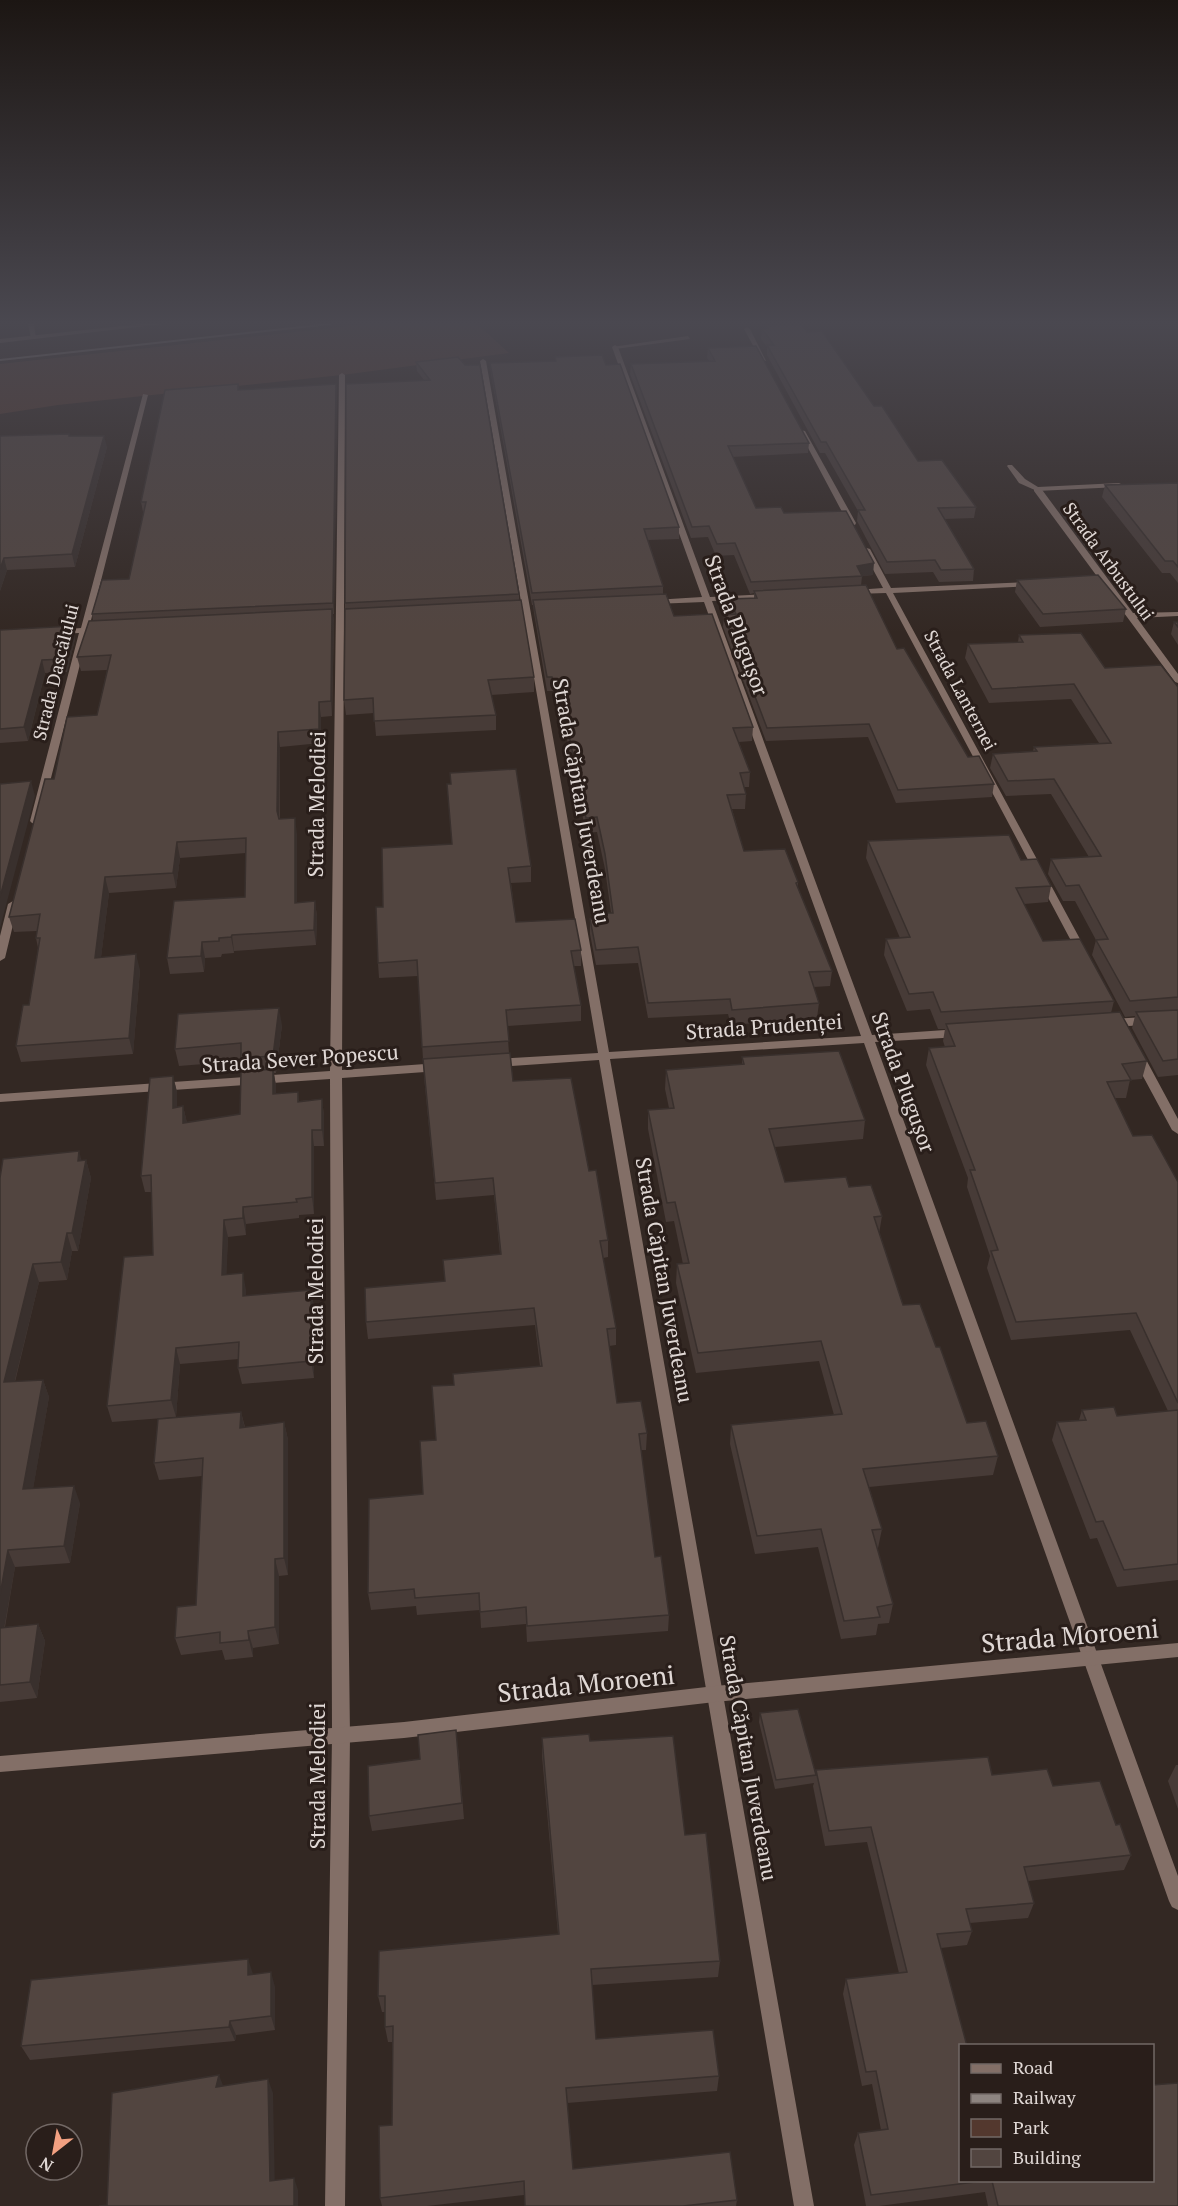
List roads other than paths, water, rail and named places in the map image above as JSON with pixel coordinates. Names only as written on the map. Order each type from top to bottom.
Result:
[{"type":"street","name":"Strada Dascălului","points":[[31,834],[137,427]]},
{"type":"street","name":"Strada Melodiei","points":[[334,2206],[341,1736],[336,1075],[342,427]]},
{"type":"street","name":"Strada Căpitan Juverdeanu","points":[[494,427],[804,2206]]},
{"type":"street","name":"Strada Plugușor","points":[[644,427],[868,1039],[1089,1659],[1178,1901]]},
{"type":"street","points":[[800,427],[855,528]]},
{"type":"street","name":"Strada Arbustului","points":[[1010,466],[1022,481],[1037,489],[1178,680]]},
{"type":"street","points":[[1037,489],[1129,484]]},
{"type":"street","name":"Strada Lanternei","points":[[861,538],[1086,959]]},
{"type":"street","points":[[1094,581],[1105,581]]},
{"type":"street","points":[[843,593],[1037,584]]},
{"type":"street","points":[[639,603],[775,596]]},
{"type":"street","points":[[514,609],[537,608]]},
{"type":"street","points":[[1131,616],[1178,614]]},
{"type":"street","points":[[47,632],[106,630]]},
{"type":"street","points":[[0,958],[17,890]]},
{"type":"street","points":[[1095,1024],[1178,1018]]},
{"type":"street","name":"Strada Prudenței","points":[[603,1056],[976,1032]]},
{"type":"street","points":[[1134,1049],[1178,1130]]},
{"type":"street","points":[[487,1064],[603,1056]]},
{"type":"street","name":"Strada Sever Popescu","points":[[0,1098],[452,1066]]},
{"type":"street","name":"Strada Moroeni","points":[[0,1764],[341,1736],[715,1694],[1178,1650]]}]
